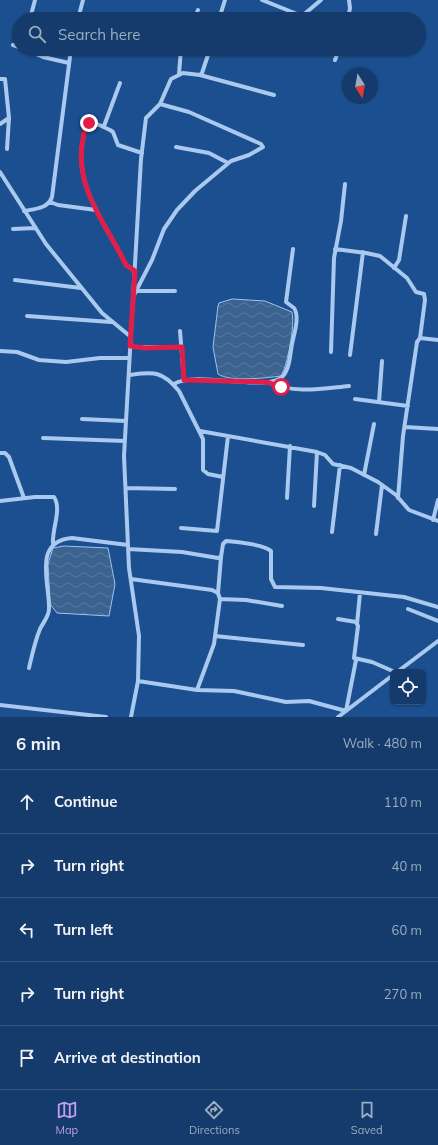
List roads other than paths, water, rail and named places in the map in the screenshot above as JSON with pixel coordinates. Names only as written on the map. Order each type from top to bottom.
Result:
[{"type":"street","points":[[32,12],[35,0]]},
{"type":"street","points":[[80,12],[83,0]]},
{"type":"street","points":[[221,12],[225,0]]},
{"type":"street","points":[[262,0],[292,12]]},
{"type":"street","points":[[307,12],[321,0]]},
{"type":"street","points":[[349,12],[350,1]]},
{"type":"street","points":[[41,56],[69,63]]},
{"type":"street","points":[[24,212],[43,207],[50,202],[70,56]]},
{"type":"street","points":[[179,74],[180,56]]},
{"type":"street","points":[[200,76],[207,56]]},
{"type":"street","points":[[335,60],[336,56]]},
{"type":"street","points":[[131,717],[138,681],[139,636],[128,547],[125,442],[142,153],[146,118],[160,104],[172,79],[183,73],[274,95]]},
{"type":"street","points":[[0,79],[6,80],[9,118],[7,149]]},
{"type":"street","points":[[104,126],[120,82]]},
{"type":"street","points":[[133,297],[152,260],[164,229],[170,219],[195,191],[228,163],[249,155],[262,147],[262,145],[189,112],[160,104]]},
{"type":"street","points":[[0,124],[9,118]]},
{"type":"street","points":[[135,271],[126,265],[96,210],[82,176],[82,146],[87,124],[104,126],[113,132],[118,145],[142,153]]},
{"type":"street","points":[[176,147],[209,153],[228,163]]},
{"type":"street","points":[[0,172],[35,228],[81,288],[111,322],[131,337]]},
{"type":"street","points":[[331,352],[332,280],[335,249],[340,230],[345,184]]},
{"type":"street","points":[[50,202],[58,205],[96,210]]},
{"type":"street","points":[[394,268],[399,260],[406,216]]},
{"type":"street","points":[[13,229],[35,228]]},
{"type":"street","points":[[335,249],[363,252],[380,256],[407,278],[416,292],[424,294],[425,297],[420,338],[417,342],[404,427],[398,498]]},
{"type":"street","points":[[174,384],[184,380],[267,382],[279,380],[284,376],[289,363],[296,317],[294,308],[286,302],[293,250]]},
{"type":"street","points":[[350,355],[363,252]]},
{"type":"street","points":[[15,280],[81,288]]},
{"type":"street","points":[[136,291],[175,291]]},
{"type":"street","points":[[27,316],[111,322]]},
{"type":"street","points":[[180,331],[184,380]]},
{"type":"street","points":[[420,338],[438,340]]},
{"type":"street","points":[[130,346],[145,348],[182,347]]},
{"type":"street","points":[[0,351],[17,352],[39,360],[66,362],[100,358],[130,358]]},
{"type":"street","points":[[379,402],[382,361]]},
{"type":"street","points":[[129,375],[156,372],[174,384],[200,431],[204,445],[203,470],[208,474],[223,477]]},
{"type":"street","points":[[267,382],[281,387],[300,390],[349,386]]},
{"type":"street","points":[[355,398],[408,406]]},
{"type":"street","points":[[82,419],[126,421]]},
{"type":"street","points":[[364,475],[374,424]]},
{"type":"street","points":[[404,427],[438,429]]},
{"type":"street","points":[[200,431],[290,446],[325,455],[333,464],[351,468],[382,485],[398,498],[409,510],[436,520],[438,500]]},
{"type":"street","points":[[181,528],[217,531],[228,436]]},
{"type":"street","points":[[43,438],[125,442]]},
{"type":"street","points":[[287,498],[290,446]]},
{"type":"street","points":[[314,506],[317,452]]},
{"type":"street","points":[[0,453],[5,453],[9,457],[24,498]]},
{"type":"street","points":[[332,532],[340,465]]},
{"type":"street","points":[[376,534],[382,485]]},
{"type":"street","points":[[126,488],[175,488]]},
{"type":"street","points":[[0,501],[52,496],[56,499],[54,543]]},
{"type":"street","points":[[29,668],[40,629],[49,609],[46,568],[49,550],[54,543],[63,538],[72,538],[128,547],[155,549],[218,558],[221,557]]},
{"type":"street","points":[[197,690],[216,636],[220,599],[218,593],[221,557],[223,544],[226,541],[268,548],[271,551],[271,579],[275,587],[322,588],[404,597],[438,607]]},
{"type":"street","points":[[131,579],[212,590],[218,593]]},
{"type":"street","points":[[346,711],[356,660],[354,657],[360,593]]},
{"type":"street","points":[[220,599],[246,600],[282,606]]},
{"type":"street","points":[[408,609],[438,621]]},
{"type":"street","points":[[338,619],[354,621],[357,624]]},
{"type":"street","points":[[216,636],[303,645]]},
{"type":"street","points":[[400,669],[438,641]]},
{"type":"street","points":[[356,660],[372,662],[390,670]]},
{"type":"street","points":[[338,717],[390,677]]},
{"type":"street","points":[[138,681],[197,690],[234,691],[286,702],[309,701],[346,711]]},
{"type":"street","points":[[0,705],[106,717]]},
{"type":"street","points":[[58,712],[58,717]]},
{"type":"water","points":[[232,299],[265,301],[292,312],[293,326],[290,344],[286,363],[281,376],[239,379],[218,374],[213,347],[218,306],[219,303]]},
{"type":"water","points":[[64,546],[108,548],[115,584],[109,616],[57,613],[50,604],[48,564],[53,548]]}]
